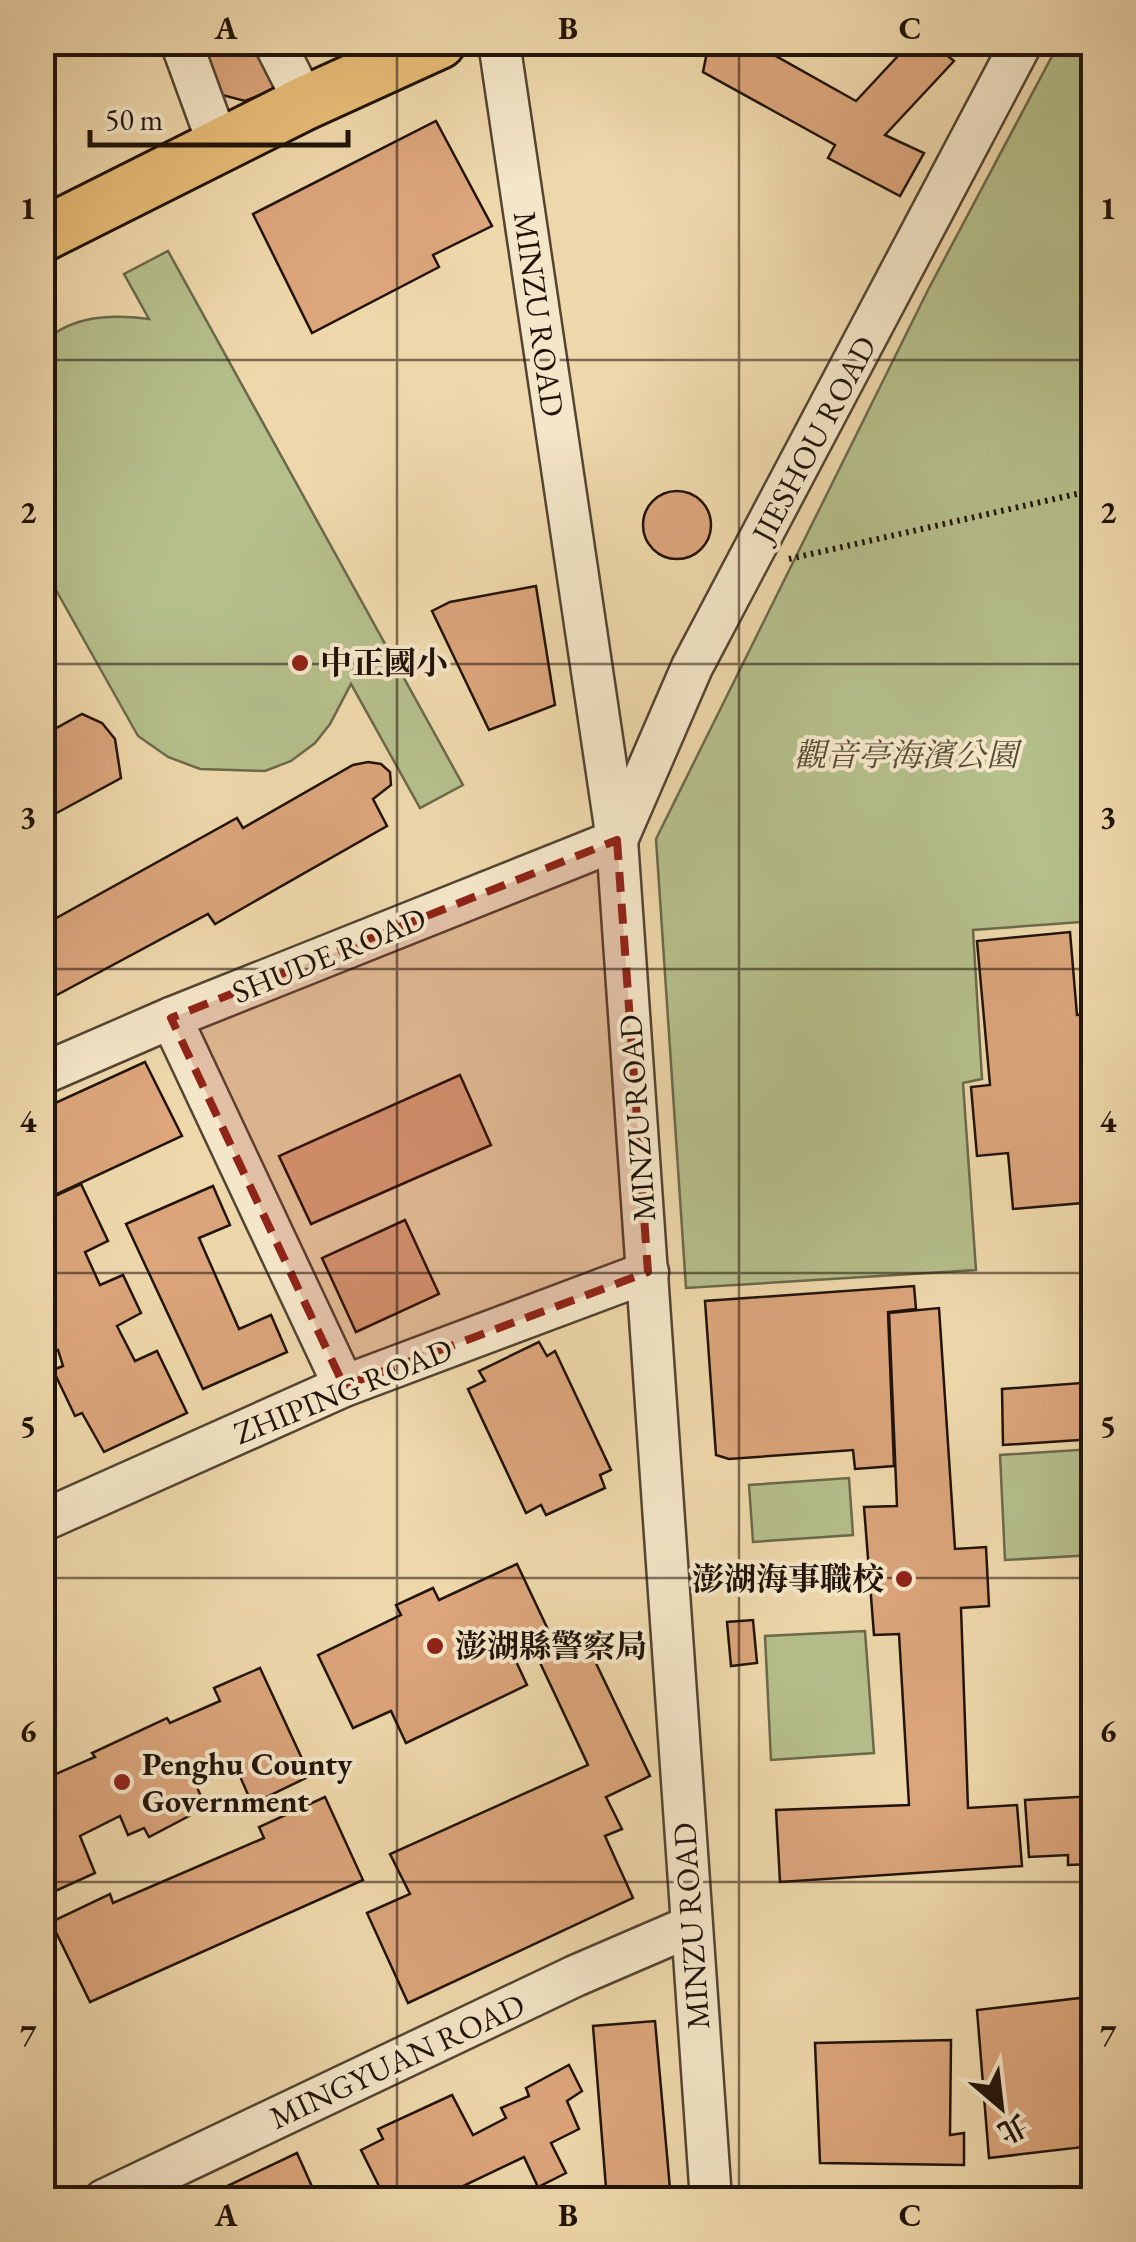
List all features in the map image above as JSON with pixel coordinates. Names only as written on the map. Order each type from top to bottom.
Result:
[{"type":"main road","points":[[42,235],[305,103],[440,42]]},
{"type":"street","points":[[181,42],[218,146]]},
{"type":"street","points":[[274,42],[305,103]]},
{"type":"street","name":"MINZU ROAD","points":[[499,42],[617,840],[711,2200]]},
{"type":"street","name":"JIESHOU ROAD","points":[[617,840],[692,667],[1022,42]]},
{"type":"street","name":"SHUDE ROAD","points":[[42,1074],[617,840]]},
{"type":"street","points":[[172,1018],[344,1386]]},
{"type":"street","name":"ZHIPING ROAD","points":[[42,1521],[344,1386],[648,1272]]},
{"type":"street","name":"MINGYUAN ROAD","points":[[104,2200],[574,1976],[691,1926]]},
{"type":"path","points":[[759,542],[782,560],[1094,490]]},
{"type":"highlighted area","points":[[617,840],[648,1272],[344,1386],[171,1018]]},
{"type":"green space","name":"觀音亭海濱公園","points":[[1059,43],[1093,43],[1093,1002],[1081,922],[973,930],[982,1079],[963,1083],[976,1270],[686,1288],[656,839],[929,288]]},
{"type":"green space","points":[[168,251],[463,785],[420,808],[351,684],[330,724],[315,743],[291,761],[265,771],[200,769],[168,757],[138,736],[43,567],[43,342],[67,326],[93,318],[149,319],[124,274]]},
{"type":"green space","points":[[1093,1449],[1093,1555],[1005,1560],[1000,1455]]},
{"type":"green space","points":[[849,1478],[853,1535],[753,1542],[749,1485]]},
{"type":"green space","points":[[865,1631],[874,1753],[771,1760],[765,1636]]},
{"type":"building","points":[[197,42],[260,42],[283,86],[245,101],[222,95]]},
{"type":"building","points":[[709,42],[756,42],[856,101],[911,42],[930,42],[954,61],[885,135],[924,153],[900,196],[828,158],[835,145],[703,72]]},
{"type":"building","points":[[436,121],[492,226],[433,255],[439,267],[312,333],[253,214]]},
{"type":"building","points":[[677,491],[690,493],[701,501],[709,512],[709,538],[701,549],[690,557],[677,559],[664,557],[653,549],[645,538],[643,525],[645,512],[653,501],[664,493]]},
{"type":"building","points":[[536,586],[555,705],[489,730],[432,611],[450,602]]},
{"type":"building","points":[[42,592],[53,627],[42,641]]},
{"type":"building","points":[[1085,628],[1094,628],[1094,669],[1085,669]]},
{"type":"building","points":[[82,714],[102,723],[115,739],[121,778],[42,821],[42,736]]},
{"type":"building","points":[[381,764],[390,772],[391,785],[373,799],[387,826],[215,924],[208,914],[42,1003],[42,926],[237,818],[243,828],[353,765]]},
{"type":"building","points":[[1070,932],[1077,1015],[1094,1014],[1094,1068],[1083,1068],[1094,1202],[1013,1209],[1008,1153],[977,1156],[971,1087],[990,1085],[977,941]]},
{"type":"building","points":[[145,1062],[182,1136],[42,1201],[42,1109]]},
{"type":"building","points":[[460,1075],[491,1145],[311,1224],[279,1156]]},
{"type":"building","points":[[81,1184],[108,1241],[85,1252],[100,1285],[123,1275],[141,1313],[117,1326],[135,1361],[157,1351],[187,1413],[104,1452],[82,1413],[75,1416],[53,1370],[63,1366],[58,1350],[42,1358],[42,1202]]},
{"type":"building","points":[[213,1186],[230,1225],[199,1238],[239,1329],[271,1315],[287,1352],[203,1389],[126,1224]]},
{"type":"building","points":[[405,1220],[439,1294],[356,1332],[322,1258]]},
{"type":"building","points":[[914,1286],[916,1309],[888,1312],[894,1466],[855,1469],[853,1450],[729,1459],[716,1455],[705,1301]]},
{"type":"building","points":[[939,1308],[955,1549],[986,1547],[989,1606],[961,1608],[968,1808],[1017,1805],[1022,1866],[780,1882],[776,1810],[909,1805],[899,1634],[874,1635],[864,1507],[897,1506],[889,1313]]},
{"type":"building","points":[[539,1342],[547,1356],[555,1351],[611,1470],[600,1475],[605,1488],[546,1515],[541,1505],[526,1513],[468,1389],[485,1381],[479,1371]]},
{"type":"building","points":[[1094,1382],[1094,1439],[1003,1445],[1002,1389]]},
{"type":"building","name":"澎湖縣警察局","points":[[517,1564],[552,1638],[514,1657],[527,1685],[406,1743],[391,1711],[353,1728],[318,1655],[401,1615],[396,1605],[433,1588],[439,1600]]},
{"type":"building","points":[[753,1620],[757,1663],[731,1666],[727,1622]]},
{"type":"building","points":[[581,1632],[650,1776],[606,1797],[622,1829],[605,1836],[633,1898],[408,2003],[367,1913],[410,1894],[390,1854],[588,1765],[536,1654]]},
{"type":"building","name":"Penghu County Government","points":[[260,1668],[310,1776],[252,1804],[236,1767],[196,1785],[203,1801],[185,1809],[189,1816],[149,1837],[144,1828],[128,1835],[120,1816],[80,1836],[95,1873],[42,1897],[42,1780],[167,1718],[170,1723],[220,1701],[214,1688]]},
{"type":"building","points":[[1094,1796],[1094,1864],[1068,1865],[1068,1855],[1029,1857],[1025,1800]]},
{"type":"building","points":[[325,1797],[363,1880],[90,2002],[51,1922],[110,1894],[113,1903],[264,1838],[259,1827]]},
{"type":"building","points":[[1080,1998],[1092,2146],[989,2158],[977,2010]]},
{"type":"building","points":[[655,2021],[671,2200],[607,2200],[593,2026]]},
{"type":"building","points":[[951,2040],[950,2135],[964,2133],[964,2165],[820,2163],[815,2043]]},
{"type":"building","points":[[569,2065],[582,2091],[567,2101],[579,2129],[551,2143],[566,2173],[538,2187],[524,2157],[434,2200],[386,2200],[361,2150],[383,2139],[378,2129],[452,2095],[473,2135],[506,2118],[501,2108],[529,2096],[526,2088]]},
{"type":"building","points":[[297,2153],[318,2200],[198,2200]]},
{"type":"place","name":"中正國小","points":[[300,663]]},
{"type":"place","name":"澎湖海事職校","points":[[904,1579]]},
{"type":"place","name":"澎湖縣警察局","points":[[435,1646]]},
{"type":"place","name":"Penghu County Government","points":[[122,1782]]}]
